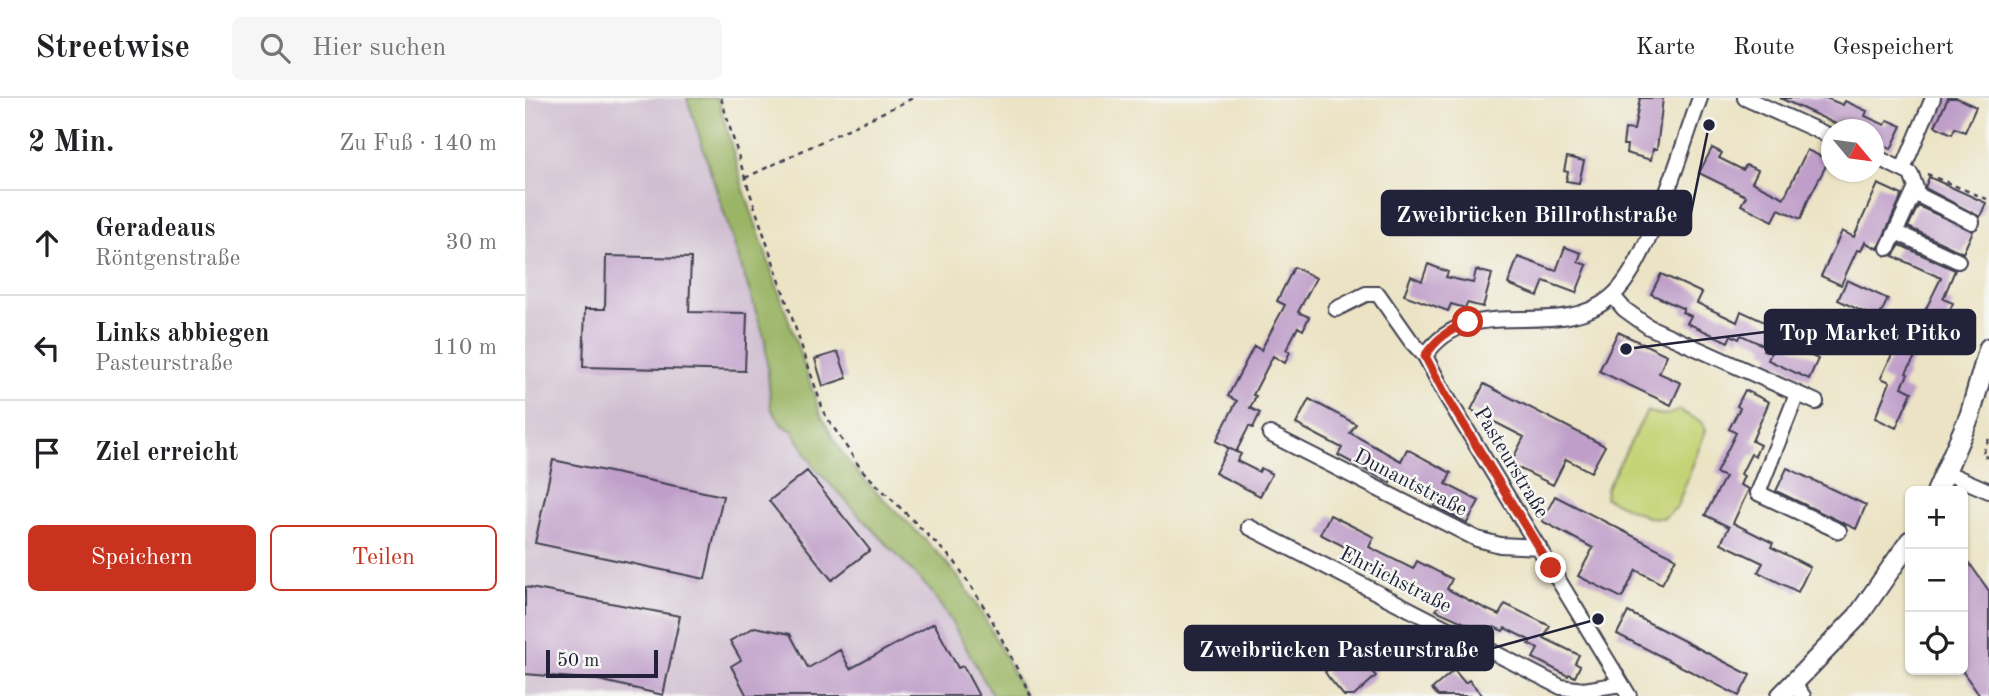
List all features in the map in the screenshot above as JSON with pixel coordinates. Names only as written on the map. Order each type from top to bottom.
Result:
[{"type":"main road","points":[[1940,486],[1970,415],[1987,355]]},
{"type":"main road","points":[[1792,692],[1858,617],[1905,548]]},
{"type":"street","points":[[1425,356],[1449,330],[1468,322],[1562,316],[1599,306],[1613,296],[1636,265],[1700,98]]},
{"type":"street","points":[[1745,98],[1821,132]]},
{"type":"street","points":[[1907,172],[1934,98]]},
{"type":"street","points":[[1884,161],[1907,172],[1916,188],[1888,248]]},
{"type":"street","points":[[1914,193],[1972,222]]},
{"type":"street","points":[[1896,232],[1958,261]]},
{"type":"street","name":"Pasteurstraße","points":[[1336,309],[1366,294],[1378,294],[1425,356],[1445,394],[1625,690]]},
{"type":"street","points":[[1613,296],[1624,309],[1649,327],[1816,402]]},
{"type":"street","points":[[1797,394],[1758,493],[1839,531]]},
{"type":"street","name":"Dunantstraße","points":[[1270,434],[1477,539],[1500,545],[1539,547]]},
{"type":"street","points":[[1947,473],[1989,491]]},
{"type":"street","name":"Ehrlichstraße","points":[[1249,527],[1556,691],[1625,690]]},
{"type":"path","points":[[721,98],[745,178],[824,412],[861,469],[954,562],[990,616],[1031,696]]},
{"type":"path","points":[[745,178],[913,98]]},
{"type":"path","points":[[1907,172],[1927,173],[1989,200]]},
{"type":"path","points":[[1989,439],[1982,455],[1989,458]]},
{"type":"shaded area","points":[[525,98],[687,98],[765,340],[771,408],[782,425],[793,431],[815,468],[930,590],[951,621],[993,696],[525,696]]},
{"type":"green space","points":[[687,98],[718,98],[743,187],[821,415],[832,437],[855,470],[926,541],[961,581],[1025,696],[993,696],[951,621],[930,590],[815,468],[793,431],[782,425],[771,408],[765,340]]},
{"type":"green space","points":[[1678,410],[1702,422],[1706,430],[1677,507],[1664,518],[1647,517],[1605,498],[1606,489],[1647,411],[1663,415]]},
{"type":"building","points":[[1640,98],[1663,98],[1657,149],[1653,149],[1651,160],[1626,153],[1627,145],[1623,145],[1625,129],[1634,130]]},
{"type":"building","points":[[1780,98],[1826,98],[1843,105],[1845,101],[1867,111],[1865,116],[1872,119],[1825,119]]},
{"type":"building","points":[[1948,98],[1957,98],[1976,107],[1965,132],[1955,128],[1952,134],[1935,126]]},
{"type":"building","points":[[1888,120],[1902,126],[1891,149],[1884,146],[1884,125]]},
{"type":"building","points":[[1712,148],[1722,153],[1719,158],[1743,170],[1746,165],[1758,170],[1752,182],[1784,198],[1807,150],[1821,156],[1821,175],[1801,219],[1779,209],[1773,221],[1741,205],[1746,196],[1699,173]]},
{"type":"building","points":[[1567,157],[1584,161],[1579,183],[1566,181],[1568,172],[1564,171]]},
{"type":"building","points":[[1929,177],[1986,203],[1980,217],[1925,188]]},
{"type":"building","points":[[1878,184],[1902,195],[1878,249],[1865,242],[1861,251],[1857,250],[1841,285],[1821,276],[1842,231],[1854,237]]},
{"type":"building","points":[[1918,206],[1973,231],[1963,253],[1908,227]]},
{"type":"building","points":[[1900,245],[1955,270],[1943,299],[1953,303],[1937,339],[1927,335],[1906,373],[1908,374],[1902,387],[1912,392],[1896,428],[1875,418],[1890,382],[1881,378],[1906,324],[1916,329],[1941,278],[1893,256]]},
{"type":"building","points":[[1565,247],[1581,253],[1578,262],[1587,265],[1576,293],[1544,281],[1538,296],[1508,284],[1518,257],[1556,271]]},
{"type":"building","points":[[606,256],[691,258],[689,312],[747,313],[745,371],[583,367],[585,309],[605,309]]},
{"type":"building","points":[[1428,264],[1448,272],[1446,277],[1473,283],[1476,270],[1492,274],[1483,307],[1467,303],[1465,308],[1451,304],[1448,311],[1404,295],[1411,276],[1422,281]]},
{"type":"building","points":[[1294,267],[1316,278],[1298,312],[1309,317],[1303,330],[1298,327],[1286,350],[1290,352],[1285,363],[1273,356],[1253,395],[1256,396],[1250,408],[1260,413],[1253,428],[1249,426],[1236,452],[1216,441],[1237,401],[1228,396],[1254,346],[1261,350],[1285,305],[1277,301]]},
{"type":"building","points":[[1661,274],[1702,293],[1697,303],[1737,322],[1741,311],[1782,330],[1778,340],[1818,359],[1809,379],[1768,360],[1771,353],[1763,350],[1765,346],[1741,335],[1739,339],[1731,335],[1728,342],[1687,323],[1691,316],[1682,312],[1684,309],[1651,294]]},
{"type":"building","points":[[1847,280],[1888,299],[1878,319],[1838,300]]},
{"type":"building","points":[[1618,332],[1667,355],[1659,373],[1681,383],[1671,405],[1599,371]]},
{"type":"building","points":[[838,352],[847,378],[823,386],[815,359]]},
{"type":"building","points":[[1484,384],[1605,446],[1591,472],[1566,459],[1553,485],[1510,464],[1524,437],[1471,410]]},
{"type":"building","points":[[1745,390],[1769,402],[1752,441],[1760,445],[1755,456],[1751,454],[1741,474],[1744,476],[1740,485],[1749,489],[1733,523],[1773,543],[1771,547],[1810,567],[1798,592],[1758,572],[1763,563],[1721,543],[1729,527],[1705,515],[1725,477],[1716,473],[1736,433],[1729,429],[1740,408],[1737,406]]},
{"type":"building","points":[[1309,399],[1356,424],[1350,433],[1401,461],[1407,449],[1451,473],[1446,484],[1479,501],[1467,523],[1434,506],[1438,498],[1394,474],[1390,483],[1338,455],[1342,448],[1296,424]]},
{"type":"building","points":[[1228,448],[1241,454],[1237,461],[1259,472],[1261,468],[1272,474],[1260,496],[1215,473]]},
{"type":"building","points":[[553,460],[723,496],[705,579],[535,543]]},
{"type":"building","points":[[1787,468],[1866,505],[1856,529],[1776,491]]},
{"type":"building","points":[[807,471],[870,550],[832,580],[769,501]]},
{"type":"building","points":[[1555,496],[1676,558],[1662,584],[1636,570],[1622,598],[1578,576],[1593,548],[1542,521]]},
{"type":"building","points":[[1330,515],[1374,537],[1369,547],[1413,569],[1417,561],[1452,579],[1447,589],[1484,608],[1499,615],[1505,604],[1550,626],[1544,638],[1579,655],[1575,663],[1580,666],[1575,677],[1533,658],[1538,649],[1529,644],[1531,641],[1505,628],[1503,631],[1494,627],[1489,636],[1436,610],[1441,600],[1407,582],[1403,589],[1359,566],[1362,560],[1353,555],[1355,552],[1320,534]]},
{"type":"building","points":[[1968,561],[1989,591],[1989,696],[1980,696],[1965,675],[1968,675]]},
{"type":"building","points":[[525,587],[680,616],[663,695],[599,680],[525,674]]},
{"type":"building","points":[[1628,612],[1750,675],[1739,696],[1617,634]]},
{"type":"building","points":[[934,623],[958,668],[963,666],[979,696],[747,696],[731,666],[741,660],[730,641],[755,627],[790,634],[808,668],[840,650],[850,669]]},
{"type":"building","points":[[1340,637],[1351,649],[1355,646],[1377,670],[1373,673],[1376,676],[1354,696],[1344,696],[1325,672],[1329,668],[1318,656]]},
{"type":"building","points":[[1454,670],[1465,683],[1469,680],[1483,696],[1438,696],[1432,689]]},
{"type":"place","name":"Zweibrücken Billrothstraße","points":[[1709,125]]},
{"type":"place","name":"Top Market Pitko","points":[[1626,349]]},
{"type":"place","name":"Zweibrücken Pasteurstraße","points":[[1598,619]]},
{"type":"route","points":[[1468,322],[1449,330],[1425,356],[1445,394],[1551,568]]}]
